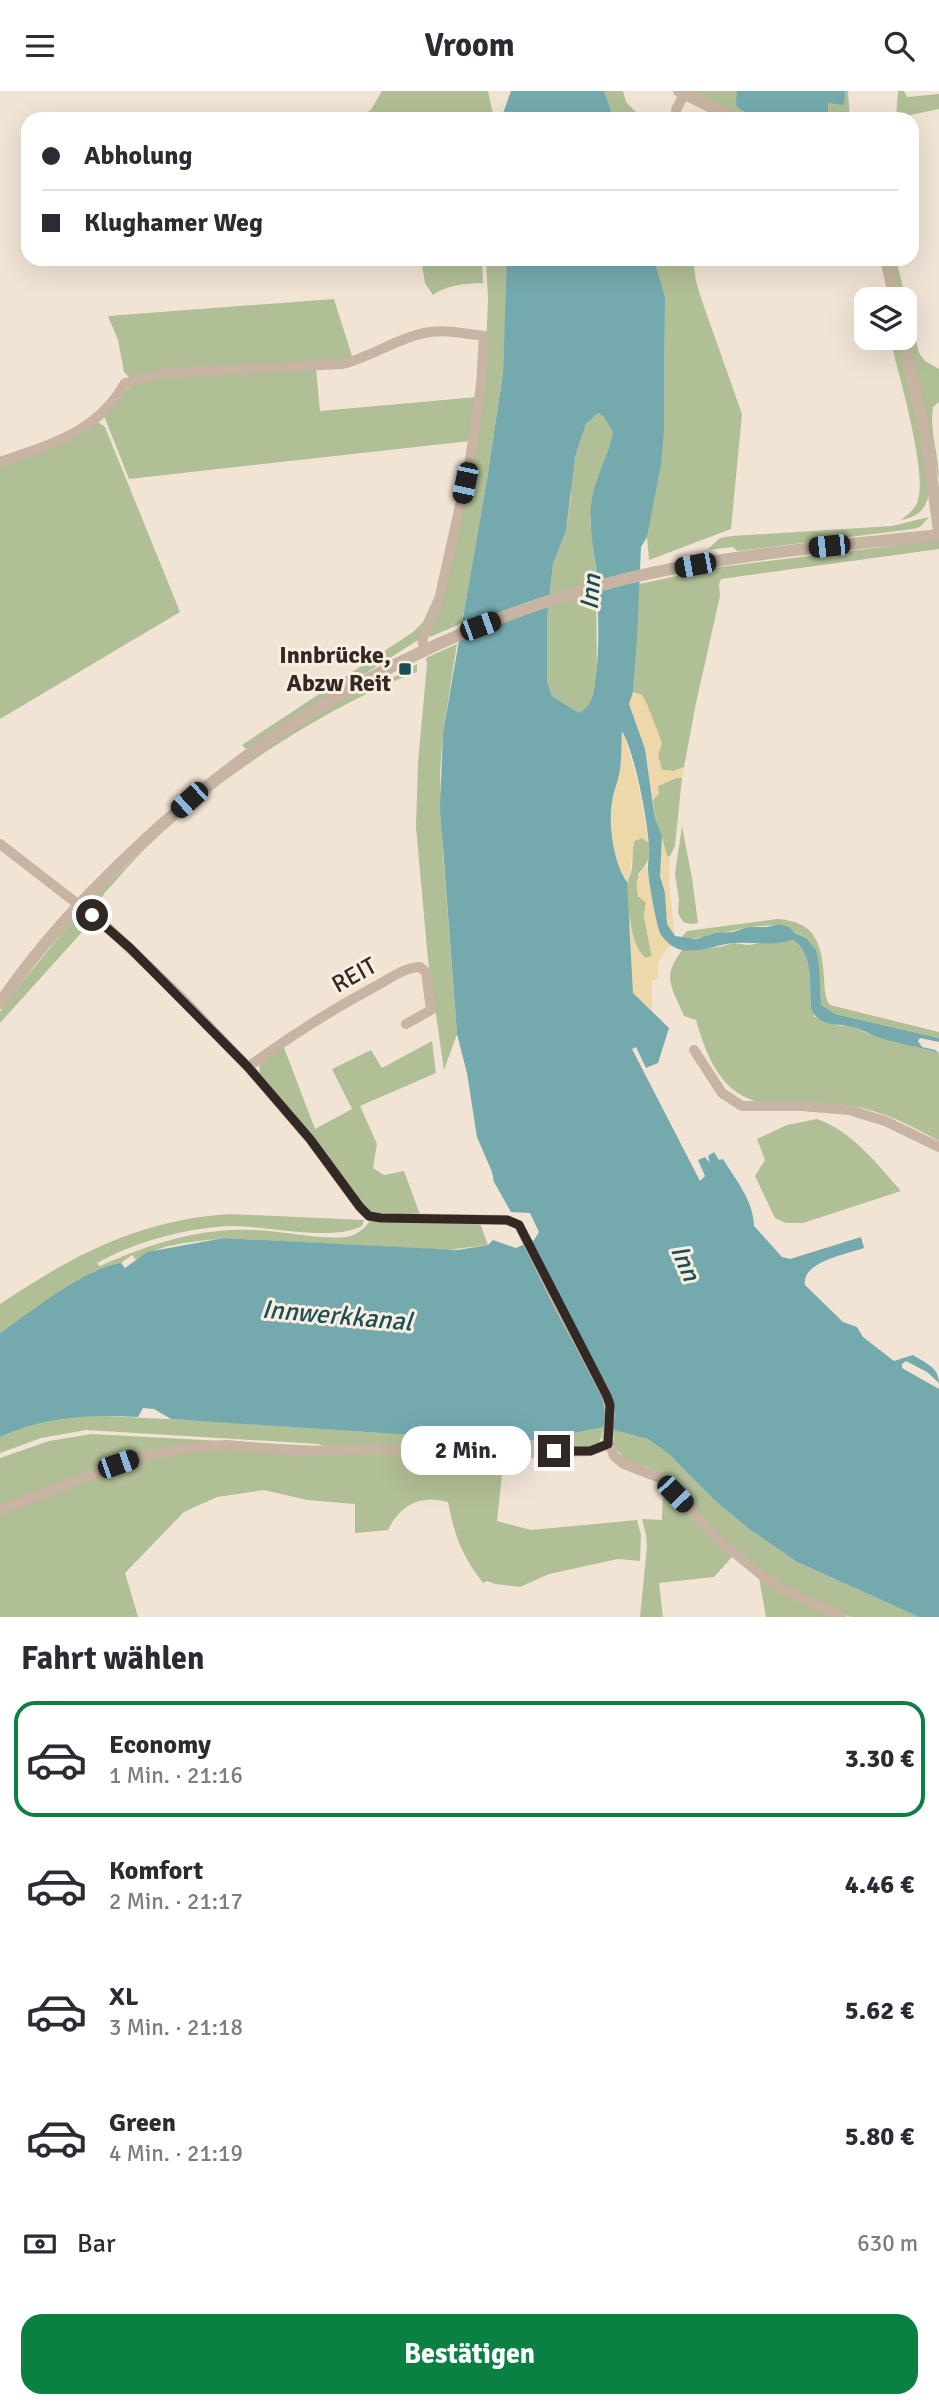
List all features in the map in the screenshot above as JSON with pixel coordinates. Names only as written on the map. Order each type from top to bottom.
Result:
[{"type":"street","points":[[677,112],[681,92],[721,112]]},
{"type":"street","points":[[888,266],[892,287]]},
{"type":"street","points":[[0,462],[84,428],[107,410],[125,383],[142,378],[185,372],[342,364],[414,336],[432,332],[484,336],[481,385],[470,460],[439,600],[422,640],[425,649]]},
{"type":"street","points":[[0,1003],[79,904],[155,830],[225,771],[315,708],[425,649],[480,626],[586,590],[651,573],[723,560],[939,532],[926,438],[906,350]]},
{"type":"street","points":[[0,843],[79,904],[130,948],[248,1067],[310,1139],[369,1216],[417,1220],[512,1220],[519,1225],[607,1396],[610,1405],[608,1444],[614,1456],[624,1464],[660,1478],[720,1541],[764,1577],[786,1591],[842,1617]]},
{"type":"street","name":"REIT","points":[[248,1067],[296,1032],[341,1005],[406,970],[420,967],[426,972],[431,1010],[406,1024]]},
{"type":"street","points":[[694,1050],[722,1093],[742,1106],[801,1106],[849,1110],[885,1121],[939,1147]]},
{"type":"street","points":[[0,1510],[135,1458],[186,1448],[227,1445],[299,1451],[377,1449],[510,1454],[590,1451],[608,1444]]},
{"type":"green space","points":[[382,91],[488,91],[492,112],[368,112]]},
{"type":"green space","points":[[604,91],[623,91],[626,102],[636,112],[612,112]]},
{"type":"green space","points":[[691,91],[848,91],[850,112],[734,112]]},
{"type":"green space","points":[[898,91],[904,91],[907,97],[939,94],[939,109],[919,113],[896,112]]},
{"type":"green space","points":[[422,266],[482,266],[483,283],[450,287],[433,295],[425,283]]},
{"type":"green space","points":[[486,266],[508,266],[503,373],[462,623],[430,637],[443,597],[486,346]]},
{"type":"green space","points":[[656,266],[694,266],[701,298],[742,414],[731,529],[649,560],[647,537],[664,431],[665,297]]},
{"type":"green space","points":[[892,266],[898,266],[903,287],[897,287]]},
{"type":"green space","points":[[334,299],[353,359],[130,378],[124,372],[118,340],[108,316]]},
{"type":"green space","points":[[917,345],[925,361],[939,369],[939,402],[933,407],[932,416],[939,480],[911,350],[917,350]]},
{"type":"green space","points":[[893,350],[903,350],[929,493],[920,512],[901,520],[915,506],[920,485],[919,466]]},
{"type":"green space","points":[[316,368],[320,411],[477,397],[470,441],[129,479],[104,416],[130,386],[153,378]]},
{"type":"green space","points":[[598,413],[613,432],[611,445],[597,479],[590,519],[596,572],[597,675],[590,705],[579,713],[552,696],[547,681],[547,619],[553,564],[566,531],[575,457],[586,424]]},
{"type":"green space","points":[[98,422],[105,427],[180,612],[0,719],[0,464]]},
{"type":"green space","points":[[929,517],[920,527],[913,529],[737,551],[733,547],[707,550],[720,538],[732,536],[892,526]]},
{"type":"green space","points":[[939,540],[939,549],[721,579],[720,596],[684,767],[674,771],[662,770],[642,695],[633,692],[639,584],[720,567]]},
{"type":"green space","points":[[439,587],[424,633],[415,642],[246,749],[242,745],[413,632],[423,622]]},
{"type":"green space","points":[[457,644],[443,733],[440,772],[443,853],[457,1034],[444,1070],[428,960],[416,827],[426,658]]},
{"type":"green space","points":[[417,664],[417,672],[378,688],[297,732],[218,786],[148,846],[104,894],[97,913],[95,911],[92,904],[96,895],[179,815],[282,736],[375,680],[394,677]]},
{"type":"green space","points":[[682,778],[675,846],[670,856],[667,856],[655,819],[653,800],[658,794],[658,786]]},
{"type":"green space","points":[[682,826],[698,923],[691,924],[683,922],[678,913],[675,874]]},
{"type":"green space","points":[[642,838],[649,843],[649,853],[646,864],[638,874],[646,903],[644,916],[652,957],[645,958],[632,933],[627,893],[634,841]]},
{"type":"green space","points":[[79,916],[92,921],[0,1023],[0,1012],[8,1000],[74,918]]},
{"type":"green space","points":[[777,919],[800,924],[814,936],[821,954],[825,992],[830,1005],[939,1032],[939,1038],[835,1014],[821,1006],[820,988],[806,938],[779,924],[680,939],[687,931]]},
{"type":"green space","points":[[793,940],[800,946],[807,962],[811,1009],[815,1017],[939,1053],[939,1141],[893,1118],[857,1107],[757,1101],[742,1096],[721,1077],[706,1050],[696,1020],[684,1016],[673,990],[670,976],[676,960],[682,950],[720,947],[733,943],[749,945]]},
{"type":"green space","points":[[432,1041],[436,1073],[360,1106],[377,1144],[373,1168],[384,1175],[404,1171],[421,1217],[375,1213],[366,1209],[260,1074],[259,1062],[283,1045],[315,1129],[352,1109],[332,1069],[371,1050],[382,1068]]},
{"type":"green space","points":[[817,1119],[830,1124],[853,1140],[901,1191],[803,1223],[786,1223],[775,1218],[755,1176],[765,1160],[757,1139],[787,1125]]},
{"type":"green space","points":[[230,1214],[364,1220],[362,1226],[334,1233],[233,1226],[198,1229],[145,1242],[97,1263],[100,1266],[173,1239],[211,1232],[262,1230],[346,1237],[360,1231],[371,1219],[480,1223],[488,1245],[447,1250],[224,1238],[178,1244],[145,1254],[136,1260],[132,1255],[121,1263],[68,1287],[0,1333],[0,1304],[82,1255],[137,1232],[197,1218]]},
{"type":"green space","points":[[84,1415],[501,1441],[538,1440],[604,1427],[599,1444],[582,1448],[333,1449],[319,1444],[86,1430],[41,1438],[0,1453],[0,1437],[41,1422]]},
{"type":"green space","points":[[613,1428],[648,1439],[670,1455],[712,1498],[749,1529],[797,1562],[919,1617],[850,1617],[779,1583],[728,1544],[667,1479],[647,1467],[625,1460],[614,1446]]},
{"type":"green space","points":[[92,1434],[325,1448],[165,1450],[0,1509],[0,1458],[49,1441]]},
{"type":"green space","points":[[192,1449],[504,1455],[497,1521],[531,1530],[637,1520],[641,1535],[640,1561],[618,1559],[549,1574],[520,1587],[487,1581],[483,1583],[460,1545],[448,1502],[428,1499],[420,1501],[398,1514],[388,1530],[355,1533],[355,1504],[307,1500],[264,1490],[217,1497],[184,1512],[125,1573],[138,1617],[0,1617],[0,1512],[108,1469]]},
{"type":"green space","points":[[663,1486],[732,1557],[714,1577],[659,1583],[663,1617],[640,1617],[647,1546],[642,1519],[662,1520]]},
{"type":"green space","points":[[759,1578],[835,1617],[766,1617]]},
{"type":"sand","points":[[633,692],[642,695],[662,743],[658,756],[662,770],[674,771],[684,767],[682,778],[658,786],[659,794],[653,800],[645,749],[629,704]]},
{"type":"sand","points":[[622,728],[638,783],[649,843],[642,838],[634,841],[627,882],[616,855],[611,823],[620,766]]},
{"type":"sand","points":[[662,837],[667,856],[670,856],[669,883],[675,936],[667,924],[665,893],[660,876]]},
{"type":"sand","points":[[647,865],[656,921],[660,934],[671,945],[660,960],[658,978],[652,981],[652,1011],[633,993],[629,910],[638,948],[645,958],[652,956],[644,916],[646,903],[638,896],[637,886],[639,876]]},
{"type":"water","points":[[511,91],[604,91],[612,112],[504,112]]},
{"type":"water","points":[[737,91],[845,91],[844,105],[828,103],[828,112],[745,112],[736,105]]},
{"type":"water","points":[[507,266],[656,266],[665,297],[664,431],[661,464],[647,537],[641,547],[633,692],[629,704],[645,749],[655,819],[662,836],[660,876],[665,893],[667,924],[675,936],[696,939],[749,927],[779,924],[789,927],[806,938],[816,950],[821,1005],[835,1014],[939,1038],[939,1042],[920,1038],[918,1041],[922,1047],[939,1053],[820,1020],[811,1009],[810,981],[804,953],[793,940],[735,943],[689,951],[667,942],[659,931],[655,913],[648,872],[648,833],[643,803],[636,770],[622,731],[620,770],[611,822],[615,855],[627,882],[633,993],[669,1028],[658,1063],[646,1068],[636,1047],[632,1049],[700,1181],[705,1176],[698,1160],[705,1157],[710,1163],[708,1156],[714,1152],[719,1160],[723,1159],[743,1191],[751,1208],[754,1226],[782,1257],[790,1259],[861,1237],[864,1248],[817,1265],[810,1270],[805,1285],[843,1322],[857,1327],[863,1337],[894,1361],[913,1355],[937,1373],[939,1383],[927,1372],[906,1361],[902,1364],[902,1368],[939,1389],[939,1617],[919,1617],[797,1562],[749,1529],[712,1498],[670,1455],[648,1439],[604,1427],[538,1440],[501,1441],[171,1419],[154,1409],[143,1408],[138,1417],[68,1418],[34,1425],[0,1437],[0,1333],[91,1273],[121,1263],[125,1268],[147,1252],[224,1238],[458,1250],[488,1245],[493,1240],[516,1248],[534,1240],[539,1232],[530,1213],[511,1212],[494,1182],[477,1137],[467,1073],[457,1034],[440,808],[443,733],[503,373]],"holes":[[[598,413],[613,432],[591,507],[598,598],[596,675],[590,702],[579,713],[552,696],[547,681],[547,619],[553,564],[566,531],[575,457],[586,424]]]},
{"type":"place","name":"Innbrücke, Abzw Reit","points":[[405,669]]},
{"type":"route","points":[[92,915],[182,998],[248,1067],[310,1139],[369,1216],[417,1220],[512,1220],[519,1225],[610,1405],[608,1444],[590,1451],[554,1451]]},
{"type":"water label","name":"Inn","points":[[591,592]]},
{"type":"water label","name":"Inn","points":[[685,1263]]},
{"type":"water label","name":"Innwerkkanal","points":[[337,1316]]}]
